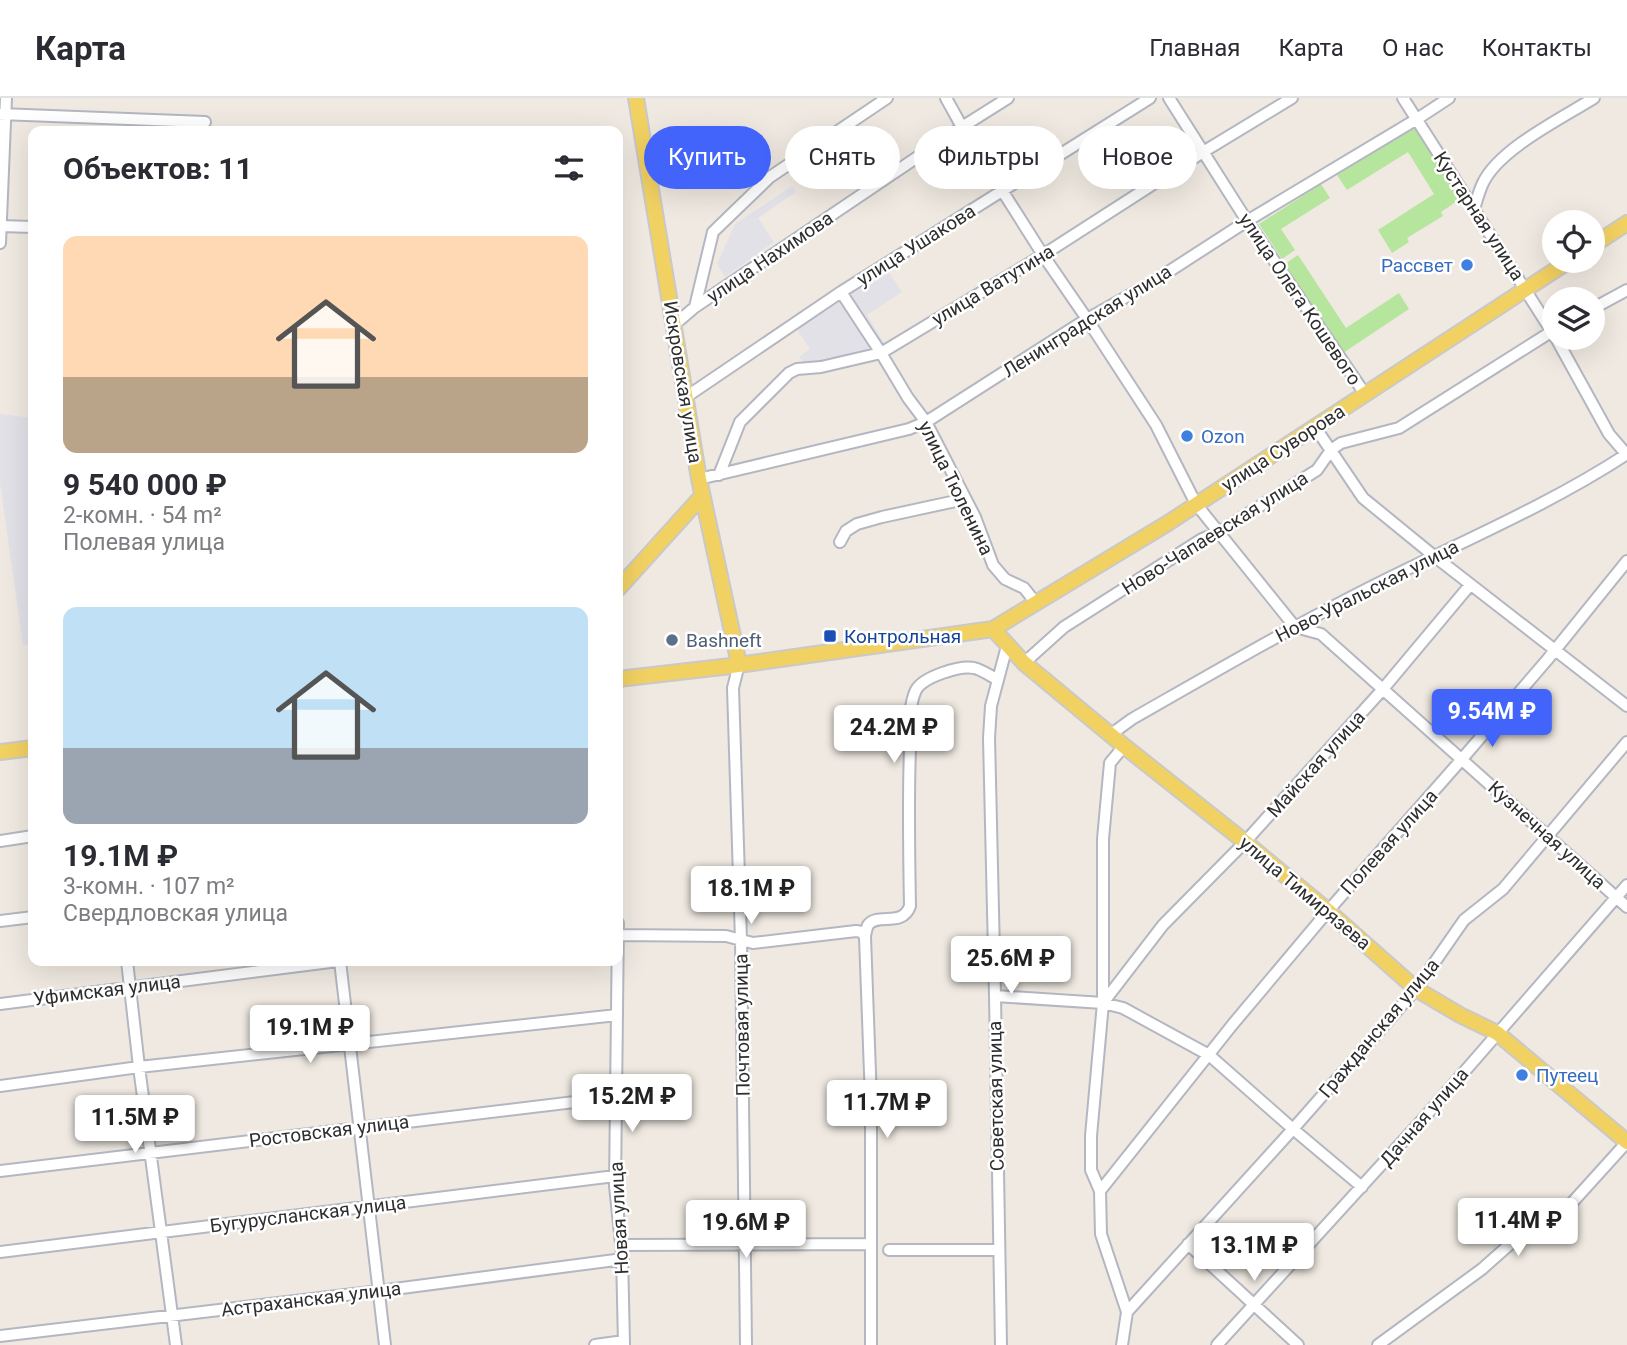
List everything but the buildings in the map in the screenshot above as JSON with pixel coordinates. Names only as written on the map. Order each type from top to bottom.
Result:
[{"type":"main road","name":"Искровская улица","points":[[636,98],[702,496],[739,664]]},
{"type":"main road","points":[[1605,237],[1627,223]]},
{"type":"main road","name":"улица Суворова","points":[[993,629],[1196,504],[1551,273]]},
{"type":"main road","points":[[623,583],[702,496]]},
{"type":"main road","points":[[623,678],[993,629]]},
{"type":"main road","name":"улица Тимирязева","points":[[993,629],[1024,663],[1328,911],[1416,989],[1497,1033],[1627,1142]]},
{"type":"main road","points":[[0,752],[28,749]]},
{"type":"street","points":[[0,243],[3,114],[6,98]]},
{"type":"street","points":[[695,307],[713,232],[770,177],[887,98]]},
{"type":"street","points":[[946,98],[961,126]]},
{"type":"street","name":"улица Нахимова","points":[[964,126],[1008,98]]},
{"type":"street","name":"улица Ушакова","points":[[686,397],[841,292],[1150,98]]},
{"type":"street","name":"улица Олега Кошевого","points":[[1168,98],[1247,221],[1365,394]]},
{"type":"street","name":"улица Ватутина","points":[[719,475],[740,422],[789,373],[797,369],[821,367],[881,353],[1043,255],[1292,98]]},
{"type":"street","name":"Кустарная улица","points":[[1403,98],[1542,315]]},
{"type":"street","name":"Ленинградская улица","points":[[699,479],[909,429],[926,422],[1087,319],[1151,283],[1448,98]]},
{"type":"street","points":[[1474,209],[1483,182],[1502,158],[1594,98]]},
{"type":"street","points":[[3,114],[205,122]]},
{"type":"street","name":"улица Нахимова","points":[[674,326],[695,307],[914,159]]},
{"type":"street","points":[[1002,191],[1156,425],[1196,504],[1295,627]]},
{"type":"street","points":[[0,226],[28,227]]},
{"type":"street","points":[[1605,302],[1627,290]]},
{"type":"street","name":"улица Тюленина","points":[[841,292],[926,422],[975,517],[993,565],[1005,579],[1024,587],[1037,603]]},
{"type":"street","name":"Ново-Чапаевская улица","points":[[1024,663],[1064,627],[1317,470],[1331,450],[1341,443],[1399,428],[1542,341]]},
{"type":"street","name":"Кустарная улица","points":[[1563,350],[1609,434],[1627,454]]},
{"type":"street","points":[[1315,426],[1363,498],[1470,585],[1627,706]]},
{"type":"street","name":"Ново-Уральская улица","points":[[1110,735],[1132,719],[1295,627],[1593,476],[1627,454]]},
{"type":"street","points":[[840,542],[846,531],[857,524],[965,499]]},
{"type":"street","name":"Полевая улица","points":[[1100,1191],[1328,911],[1462,760],[1627,561]]},
{"type":"street","name":"Майская улица","points":[[1103,1003],[1163,925],[1245,842],[1383,690],[1470,585]]},
{"type":"street","name":"Кузнечная улица","points":[[1295,627],[1321,634],[1627,907]]},
{"type":"street","name":"Советская улица","points":[[1000,1345],[989,738],[991,706],[1007,646]]},
{"type":"street","name":"Почтовая улица","points":[[739,664],[733,688],[741,940],[746,1345]]},
{"type":"street","points":[[871,1345],[871,1100],[865,937],[867,926],[873,921],[903,916],[910,906],[911,713],[916,690],[925,680],[941,673],[965,668],[974,668],[998,680]]},
{"type":"street","name":"Гражданская улица","points":[[1128,1312],[1416,989],[1464,920],[1503,889],[1627,742]]},
{"type":"street","points":[[1122,1345],[1128,1312],[1101,1234],[1100,1191],[1091,1170],[1091,1136],[1103,1003],[1103,839],[1111,763],[1124,746]]},
{"type":"street","points":[[0,841],[28,837]]},
{"type":"street","name":"Дачная улица","points":[[1217,1345],[1362,1187],[1627,885]]},
{"type":"street","points":[[0,921],[28,918]]},
{"type":"street","points":[[623,935],[726,936],[753,943],[856,931],[862,932],[865,937]]},
{"type":"street","points":[[128,966],[176,1345]]},
{"type":"street","name":"Уфимская улица","points":[[0,1004],[297,966]]},
{"type":"street","points":[[340,966],[385,1345]]},
{"type":"street","name":"Новая улица","points":[[618,966],[615,1176],[622,1259],[624,1343]]},
{"type":"street","points":[[995,996],[1103,1003],[1123,1008],[1209,1055],[1362,1187]]},
{"type":"street","points":[[0,1086],[139,1067],[617,1015]]},
{"type":"street","name":"Ростовская улица","points":[[0,1171],[616,1097]]},
{"type":"street","points":[[1378,1345],[1482,1269],[1518,1237],[1538,1235],[1561,1215],[1627,1142]]},
{"type":"street","name":"Бугурусланская улица","points":[[0,1252],[615,1176]]},
{"type":"street","points":[[621,1245],[870,1244]]},
{"type":"street","points":[[1188,1244],[1298,1345]]},
{"type":"street","points":[[889,1250],[998,1250]]},
{"type":"street","name":"Астраханская улица","points":[[0,1336],[622,1259]]},
{"type":"street","points":[[595,1345],[624,1343]]},
{"type":"shaded area","points":[[788,189],[794,189],[796,192],[758,218],[774,242],[725,277],[717,264],[735,224]]},
{"type":"shaded area","points":[[886,268],[902,292],[867,315],[886,346],[880,351],[806,365],[799,357],[810,349],[796,328]]},
{"type":"shaded area","points":[[0,414],[28,417],[28,644],[23,645],[0,483]]},
{"type":"green space","points":[[1414,126],[1460,199],[1441,212],[1443,216],[1407,238],[1409,242],[1392,253],[1378,230],[1434,194],[1408,152],[1347,190],[1337,175]]},
{"type":"green space","points":[[1321,184],[1330,198],[1281,229],[1295,250],[1282,259],[1259,224]]},
{"type":"green space","points":[[1298,255],[1346,328],[1399,293],[1409,309],[1343,353],[1285,264]]},
{"type":"place","name":"Рассвет","points":[[1467,265]]},
{"type":"place","name":"Ozon","points":[[1187,436]]},
{"type":"place","name":"Контрольная","points":[[830,636]]},
{"type":"place","name":"Bashneft","points":[[672,640]]},
{"type":"place","name":"Путеец","points":[[1522,1075]]}]
